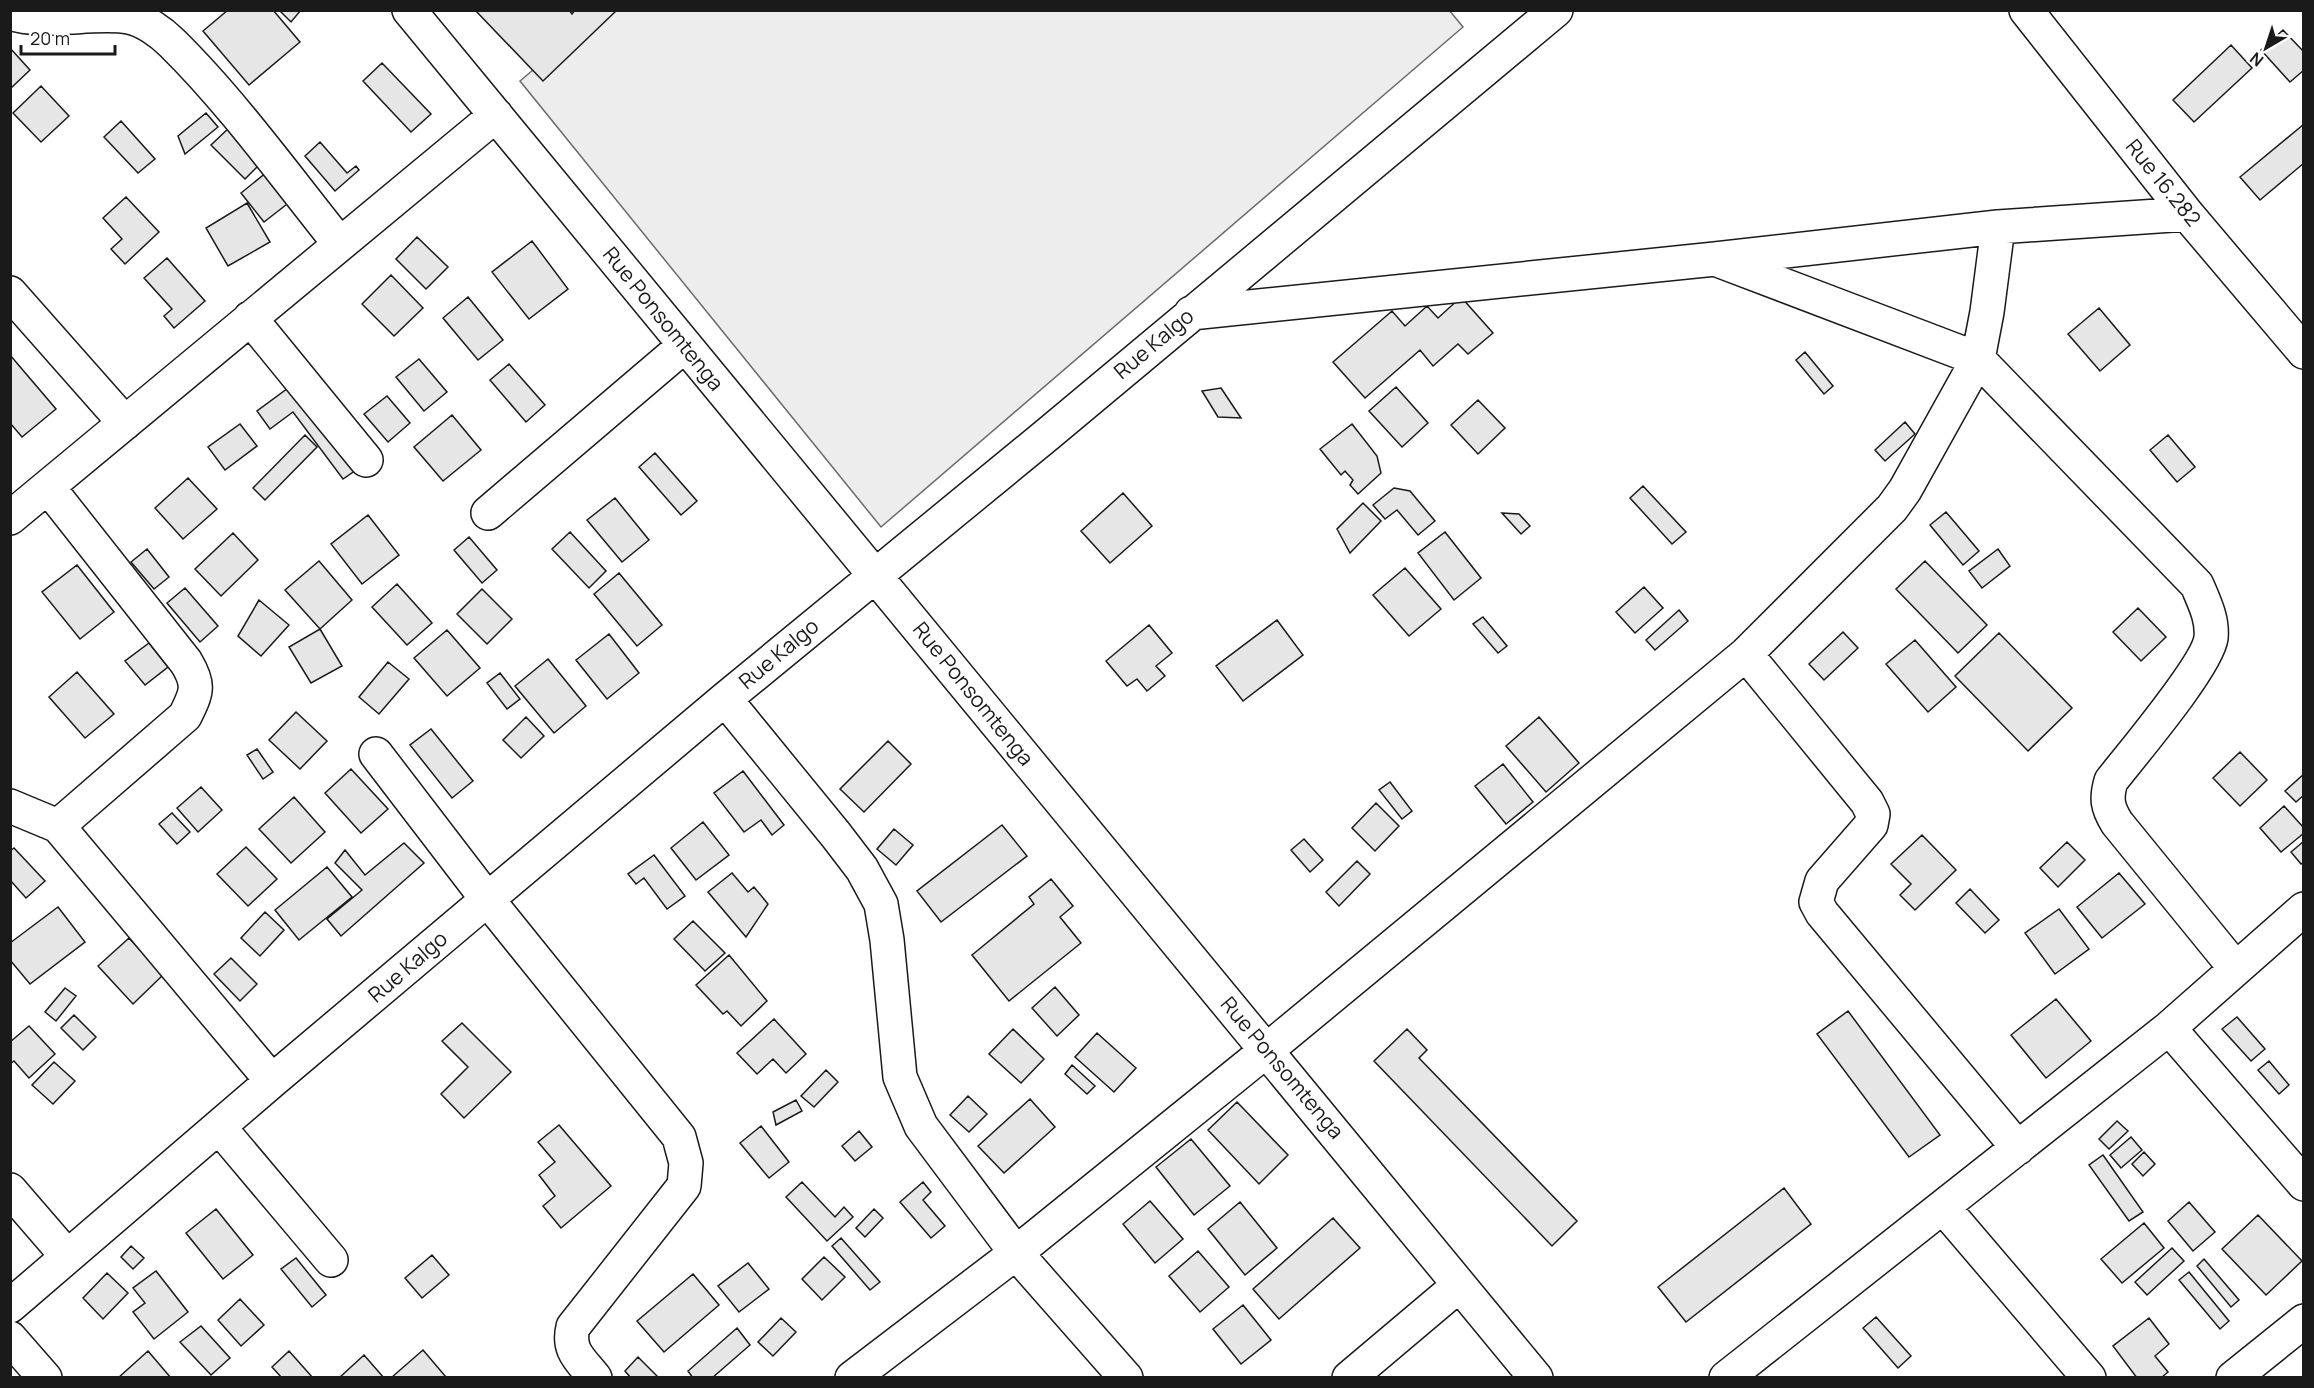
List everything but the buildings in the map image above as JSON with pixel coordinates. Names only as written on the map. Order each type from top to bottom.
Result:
[{"type":"street","name":"Rue Ponsomtenga","points":[[409,10],[684,346],[1355,1155],[1458,1286],[1536,1377]]},
{"type":"street","name":"Rue Kalgo","points":[[10,1306],[272,1081],[725,699],[1048,434],[1556,10]]},
{"type":"street","name":"Rue 16.282","points":[[2026,10],[2187,214],[2304,352]]},
{"type":"street","points":[[10,13],[32,17],[130,17],[151,26],[171,42],[237,116],[339,243]]},
{"type":"street","points":[[10,518],[495,115]]},
{"type":"street","points":[[1191,313],[1715,259],[1998,227],[2187,214]]},
{"type":"street","points":[[852,1377],[877,1367],[1267,1050],[1746,654],[1892,508],[1905,490],[1978,359],[1987,312],[1998,227]]},
{"type":"street","points":[[1715,259],[1978,359],[2197,585],[2209,613],[2211,639],[2199,667],[2111,781],[2106,798],[2110,812],[2117,823],[2236,969]]},
{"type":"street","points":[[10,293],[125,423]]},
{"type":"street","points":[[250,318],[366,460]]},
{"type":"street","points":[[488,513],[684,346]]},
{"type":"street","points":[[48,487],[186,662],[196,678],[194,698],[185,716],[58,826]]},
{"type":"street","points":[[1746,654],[1867,802],[1873,814],[1871,825],[1822,881],[1816,902],[1822,913],[2018,1148]]},
{"type":"street","points":[[725,699],[843,844],[862,869],[881,904],[887,940],[900,1077],[921,1126],[1016,1253],[1126,1377]]},
{"type":"street","points":[[375,754],[487,899],[679,1137],[686,1163],[684,1186],[573,1327],[570,1339],[574,1352],[595,1377]]},
{"type":"street","points":[[10,806],[58,826],[272,1081]]},
{"type":"street","points":[[1725,1377],[2169,1028],[2304,909]]},
{"type":"street","points":[[2169,1028],[2304,1184]]},
{"type":"street","points":[[219,1127],[331,1260]]},
{"type":"street","points":[[10,1190],[67,1256]]},
{"type":"street","points":[[1943,1207],[2089,1377]]},
{"type":"street","points":[[1349,1377],[1458,1286]]},
{"type":"street","points":[[2233,1377],[2304,1321]]},
{"type":"street","points":[[10,1338],[45,1377]]},
{"type":"shaded area","points":[[1449,10],[1463,27],[881,527],[520,81],[602,11]]}]
